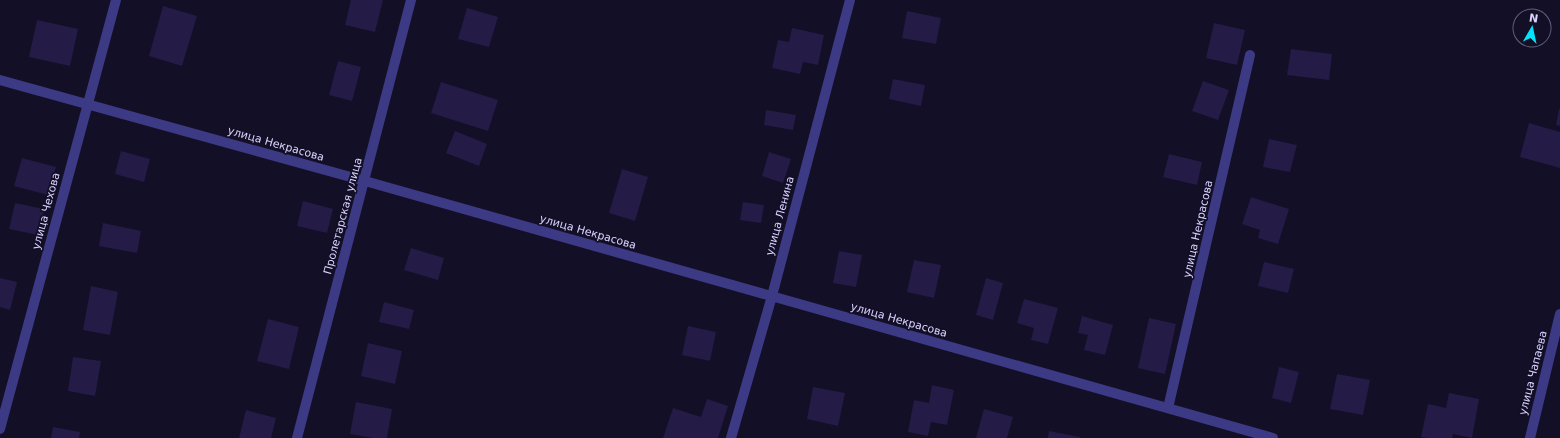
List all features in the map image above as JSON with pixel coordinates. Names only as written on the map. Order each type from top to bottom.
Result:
[{"type":"street","name":"улица Чехова","points":[[0,429],[116,0]]},
{"type":"street","name":"Пролетарская улица","points":[[297,438],[411,0]]},
{"type":"street","name":"улица Ленина","points":[[731,438],[772,296],[850,0]]},
{"type":"street","name":"улица Некрасова","points":[[1168,408],[1250,55]]},
{"type":"street","name":"улица Некрасова","points":[[0,80],[365,181],[1272,438]]},
{"type":"street","name":"улица Чапаева","points":[[1530,438],[1560,314]]},
{"type":"building","points":[[351,0],[383,0],[375,32],[345,25]]},
{"type":"building","points":[[163,6],[197,16],[182,66],[149,56]]},
{"type":"building","points":[[467,8],[498,17],[489,47],[458,39]]},
{"type":"building","points":[[907,11],[941,18],[936,44],[902,38]]},
{"type":"building","points":[[37,20],[78,29],[70,66],[29,57]]},
{"type":"building","points":[[1214,23],[1245,30],[1237,65],[1206,58]]},
{"type":"building","points":[[792,28],[824,35],[818,65],[803,62],[800,74],[772,68],[778,40],[789,42]]},
{"type":"building","points":[[1291,49],[1332,54],[1329,80],[1287,75]]},
{"type":"building","points":[[338,61],[361,67],[352,101],[329,95]]},
{"type":"building","points":[[893,79],[925,85],[921,106],[889,99]]},
{"type":"building","points":[[1203,81],[1229,90],[1218,120],[1192,111]]},
{"type":"building","points":[[441,82],[498,100],[488,131],[431,113]]},
{"type":"building","points":[[1560,109],[1560,126],[1556,125]]},
{"type":"building","points":[[766,110],[796,115],[793,130],[764,125]]},
{"type":"building","points":[[1529,123],[1560,132],[1560,168],[1520,157]]},
{"type":"building","points":[[455,131],[487,144],[479,166],[446,153]]},
{"type":"building","points":[[1269,139],[1297,145],[1290,172],[1263,167]]},
{"type":"building","points":[[121,151],[150,159],[144,182],[115,174]]},
{"type":"building","points":[[769,152],[791,159],[783,183],[762,176]]},
{"type":"building","points":[[1169,154],[1202,162],[1197,185],[1163,177]]},
{"type":"building","points":[[22,158],[56,167],[48,195],[14,186]]},
{"type":"building","points":[[622,169],[648,177],[635,221],[609,213]]},
{"type":"building","points":[[1251,197],[1289,209],[1278,244],[1258,238],[1260,230],[1242,224]]},
{"type":"building","points":[[303,201],[333,209],[327,233],[297,226]]},
{"type":"building","points":[[743,202],[764,205],[761,223],[740,220]]},
{"type":"building","points":[[15,203],[44,209],[38,235],[9,229]]},
{"type":"building","points":[[103,223],[141,231],[137,253],[99,246]]},
{"type":"building","points":[[411,248],[444,258],[438,280],[404,270]]},
{"type":"building","points":[[839,251],[862,255],[856,287],[833,283]]},
{"type":"building","points":[[914,260],[941,265],[934,298],[907,292]]},
{"type":"building","points":[[1264,262],[1294,269],[1288,293],[1258,286]]},
{"type":"building","points":[[0,278],[17,282],[10,310],[0,307]]},
{"type":"building","points":[[986,278],[1003,283],[993,320],[976,315]]},
{"type":"building","points":[[91,286],[118,292],[110,335],[83,330]]},
{"type":"building","points":[[1024,299],[1058,308],[1048,344],[1031,340],[1034,328],[1017,323]]},
{"type":"building","points":[[384,302],[414,310],[409,329],[379,322]]},
{"type":"building","points":[[1082,316],[1113,325],[1105,355],[1084,350],[1088,335],[1078,333]]},
{"type":"building","points":[[1149,318],[1176,324],[1165,374],[1138,368]]},
{"type":"building","points":[[268,319],[299,327],[289,369],[257,361]]},
{"type":"building","points":[[688,326],[716,332],[710,361],[682,355]]},
{"type":"building","points":[[368,343],[402,351],[395,384],[361,376]]},
{"type":"building","points":[[73,357],[101,361],[95,396],[68,391]]},
{"type":"building","points":[[1279,367],[1299,372],[1291,403],[1272,398]]},
{"type":"building","points":[[1337,374],[1370,380],[1363,415],[1330,409]]},
{"type":"building","points":[[932,385],[954,390],[947,425],[931,422],[928,436],[908,432],[914,400],[929,403]]},
{"type":"building","points":[[813,387],[845,393],[838,426],[807,419]]},
{"type":"building","points":[[1449,393],[1479,399],[1472,438],[1453,434],[1452,438],[1421,437],[1428,404],[1446,408]]},
{"type":"building","points":[[707,399],[728,406],[718,438],[663,438],[673,408],[701,417]]},
{"type":"building","points":[[356,402],[392,409],[387,438],[373,438],[350,434]]},
{"type":"building","points":[[984,409],[1013,417],[1007,438],[976,438]]},
{"type":"building","points":[[246,410],[276,418],[271,438],[239,438]]},
{"type":"building","points":[[53,427],[80,432],[79,438],[51,438]]},
{"type":"building","points":[[1049,431],[1080,437],[1080,438],[1048,438]]}]
